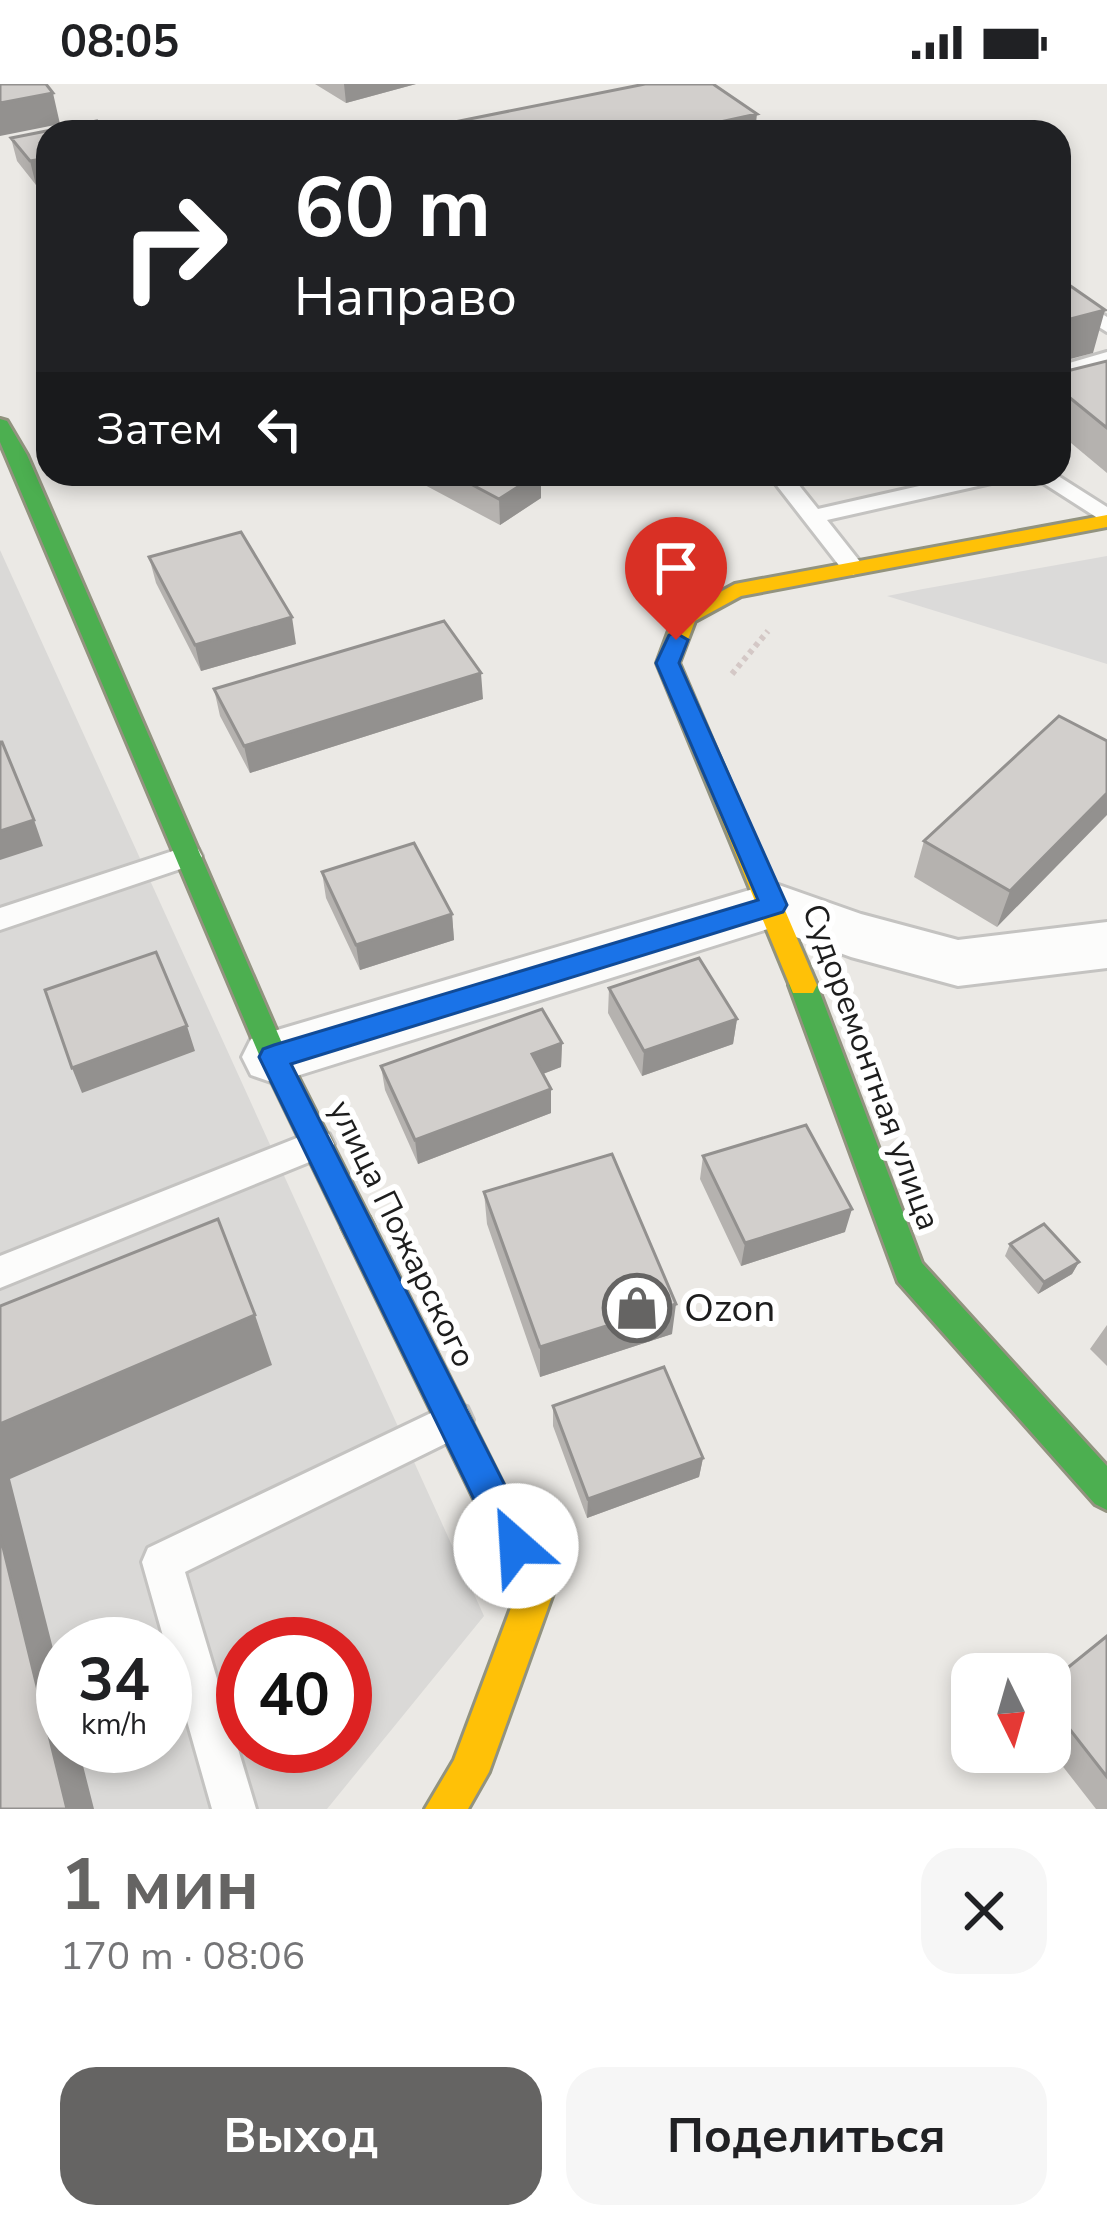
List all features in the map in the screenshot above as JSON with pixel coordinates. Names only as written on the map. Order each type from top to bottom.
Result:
[{"type":"street","name":"улица Пожарского","points":[[6,446],[274,1057],[537,1588],[469,1772],[446,1809]]},
{"type":"street","name":"Судоремонтная улица","points":[[1107,519],[735,591],[685,617],[668,663],[773,905],[908,1272],[1107,1492]]},
{"type":"street","points":[[274,1057],[773,905],[851,934],[958,963],[1107,945]]},
{"type":"lane","points":[[1071,301],[1107,326]]},
{"type":"lane","points":[[1071,368],[1107,358]]},
{"type":"lane","points":[[789,486],[853,568]]},
{"type":"lane","points":[[815,516],[948,486]]},
{"type":"lane","points":[[1058,486],[1107,519]]},
{"type":"lane","points":[[0,919],[188,856]]},
{"type":"lane","points":[[0,1272],[317,1144]]},
{"type":"lane","points":[[235,1809],[162,1562],[454,1420]]},
{"type":"path","points":[[725,684],[754,644],[783,621]]},
{"type":"shaded area","points":[[0,550],[484,1616],[372,1754],[372,1617],[216,1617],[216,1773],[356,1773],[327,1809],[0,1809]]},
{"type":"shaded area","points":[[1107,556],[1107,664],[887,596],[923,589]]},
{"type":"building","points":[[0,84],[46,84],[53,93],[0,103]]},
{"type":"building","points":[[645,84],[713,84],[757,114],[729,120],[464,120]]},
{"type":"building","points":[[36,133],[36,160],[30,161],[11,138]]},
{"type":"building","points":[[1071,286],[1105,310],[1071,319]]},
{"type":"building","points":[[1107,361],[1107,428],[1071,399],[1071,370]]},
{"type":"building","points":[[475,486],[519,486],[499,499]]},
{"type":"building","points":[[241,532],[292,617],[195,645],[149,557]]},
{"type":"building","points":[[444,621],[481,673],[244,746],[214,689]]},
{"type":"building","points":[[1059,716],[1107,741],[1107,793],[1010,891],[924,841]]},
{"type":"building","points":[[0,742],[34,820],[0,831]]},
{"type":"building","points":[[414,843],[452,914],[356,945],[322,872]]},
{"type":"building","points":[[156,952],[187,1026],[72,1068],[45,990]]},
{"type":"building","points":[[699,958],[737,1019],[644,1051],[609,988]]},
{"type":"building","points":[[542,1009],[562,1043],[532,1054],[551,1089],[415,1140],[381,1066]]},
{"type":"building","points":[[806,1125],[852,1209],[745,1243],[703,1156]]},
{"type":"building","points":[[612,1154],[676,1304],[540,1347],[484,1192]]},
{"type":"building","points":[[218,1219],[255,1315],[0,1424],[0,1306]]},
{"type":"building","points":[[1044,1224],[1079,1262],[1044,1282],[1010,1244]]},
{"type":"building","points":[[664,1367],[703,1458],[588,1499],[553,1406]]},
{"type":"building","points":[[0,1535],[36,1682],[36,1773],[58,1773],[67,1809],[0,1809]]},
{"type":"building","points":[[1107,1636],[1107,1777],[1071,1731],[1071,1665]]},
{"type":"traffic: fast","points":[[0,425],[17,455],[274,1057],[358,1227]]},
{"type":"traffic: fast","points":[[803,985],[909,1272],[1107,1492]]},
{"type":"traffic: slow","points":[[803,985],[668,663],[685,617],[735,591],[1107,521]]},
{"type":"traffic: slow","points":[[358,1227],[537,1588],[469,1772],[445,1809]]},
{"type":"place","name":"Ozon","points":[[637,1308]]},
{"type":"route","points":[[516,1546],[274,1057],[773,905],[668,663],[676,640]]}]
